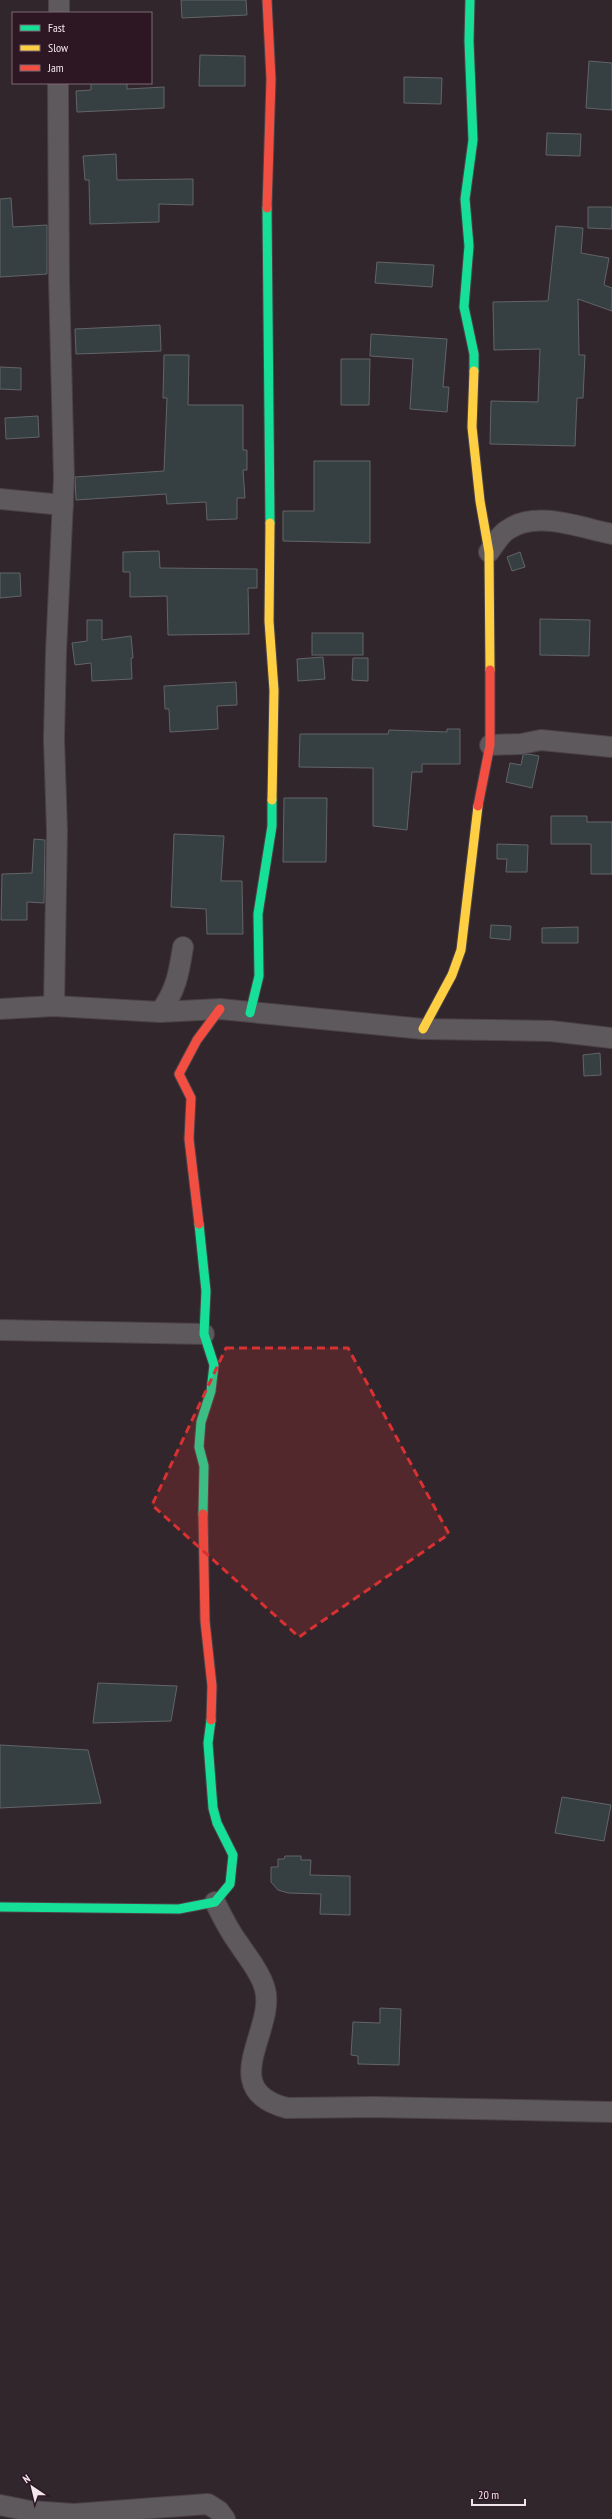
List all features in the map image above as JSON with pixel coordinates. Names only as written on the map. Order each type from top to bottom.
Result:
[{"type":"street","points":[[58,0],[59,12]]},
{"type":"street","points":[[250,1012],[259,976],[258,914],[272,826],[272,712],[274,690],[269,621],[272,474],[268,374],[270,310],[267,218],[271,79],[267,0]]},
{"type":"street","points":[[423,1029],[452,975],[461,950],[474,828],[490,745],[489,552],[480,500],[472,426],[474,354],[464,307],[469,246],[465,199],[473,140],[469,56],[470,0]]},
{"type":"street","points":[[54,1006],[58,830],[54,739],[56,653],[63,505],[58,84]]},
{"type":"street","points":[[0,499],[63,505]]},
{"type":"street","points":[[489,552],[508,529],[525,521],[566,524],[612,534]]},
{"type":"street","points":[[490,745],[521,744],[541,740],[612,747]]},
{"type":"street","points":[[160,1012],[171,997],[178,979],[183,947]]},
{"type":"street","points":[[0,1009],[54,1006],[160,1012],[220,1009],[423,1029],[551,1031],[612,1038]]},
{"type":"street","points":[[0,1907],[178,1908],[215,1902],[230,1884],[233,1855],[217,1823],[213,1808],[208,1743],[211,1728],[212,1686],[205,1621],[206,1593],[202,1544],[204,1466],[199,1447],[201,1422],[211,1391],[214,1365],[204,1334],[206,1291],[189,1139],[191,1098],[179,1074],[189,1052],[205,1027],[220,1009]]},
{"type":"street","points":[[0,1330],[204,1334]]},
{"type":"street","points":[[215,1902],[225,1923],[253,1963],[267,1994],[263,2018],[250,2070],[253,2083],[263,2096],[274,2105],[287,2108],[373,2107],[612,2112]]},
{"type":"street","points":[[0,2505],[30,2511],[74,2514],[188,2504],[208,2504],[219,2511],[225,2519]]},
{"type":"highlighted area","points":[[226,1348],[348,1348],[449,1534],[299,1637],[152,1505]]},
{"type":"building","points":[[181,0],[246,0],[247,15],[182,18]]},
{"type":"building","points":[[200,55],[245,56],[245,86],[199,86]]},
{"type":"building","points":[[589,61],[612,63],[612,110],[586,108]]},
{"type":"building","points":[[404,77],[442,78],[441,104],[404,103]]},
{"type":"building","points":[[91,84],[127,84],[127,89],[164,87],[164,108],[77,112],[76,91],[91,90]]},
{"type":"building","points":[[547,133],[581,134],[580,156],[546,155]]},
{"type":"building","points":[[116,154],[117,180],[193,179],[193,205],[159,204],[159,222],[90,224],[89,180],[85,180],[83,156]]},
{"type":"building","points":[[11,198],[13,227],[47,225],[47,274],[0,277],[0,199]]},
{"type":"building","points":[[588,207],[612,207],[612,229],[588,228]]},
{"type":"building","points":[[556,226],[583,228],[581,253],[609,258],[604,285],[612,288],[612,311],[578,299],[579,355],[585,355],[583,398],[577,398],[575,446],[490,444],[491,401],[538,402],[540,349],[494,350],[493,302],[548,301]]},
{"type":"building","points":[[377,262],[434,265],[432,287],[375,283]]},
{"type":"building","points":[[160,325],[161,351],[76,354],[75,329]]},
{"type":"building","points":[[371,334],[447,339],[443,387],[449,387],[447,412],[410,409],[413,359],[370,356]]},
{"type":"building","points":[[164,355],[189,355],[188,405],[243,405],[243,450],[247,450],[247,470],[243,470],[245,498],[237,498],[237,519],[207,520],[206,502],[167,504],[166,494],[76,500],[75,477],[164,471],[167,398],[163,398]]},
{"type":"building","points":[[341,359],[370,359],[369,405],[341,405]]},
{"type":"building","points":[[0,367],[21,368],[21,390],[0,389]]},
{"type":"building","points":[[38,416],[39,437],[6,439],[5,418]]},
{"type":"building","points":[[314,461],[370,461],[370,543],[283,541],[283,511],[314,511]]},
{"type":"building","points":[[159,551],[160,568],[257,569],[257,588],[248,588],[249,634],[168,635],[167,596],[130,597],[130,572],[123,572],[123,552]]},
{"type":"building","points":[[520,552],[525,567],[512,571],[507,557]]},
{"type":"building","points":[[0,573],[20,573],[21,596],[0,598]]},
{"type":"building","points":[[540,619],[590,620],[589,656],[540,655]]},
{"type":"building","points":[[87,620],[102,620],[102,640],[131,636],[133,658],[131,658],[132,679],[92,681],[91,663],[75,665],[72,643],[87,641]]},
{"type":"building","points":[[312,633],[363,633],[363,655],[312,655]]},
{"type":"building","points":[[323,657],[325,679],[298,681],[297,659]]},
{"type":"building","points":[[353,658],[368,658],[368,681],[352,680]]},
{"type":"building","points":[[236,682],[237,705],[217,706],[218,729],[170,732],[169,709],[165,709],[164,686]]},
{"type":"building","points":[[447,729],[460,729],[460,764],[422,764],[422,772],[412,772],[407,830],[373,826],[373,768],[299,767],[300,734],[388,734],[389,730],[447,732]]},
{"type":"building","points":[[528,754],[539,756],[532,788],[506,782],[510,763],[521,765],[523,755]]},
{"type":"building","points":[[284,798],[327,798],[326,862],[283,862]]},
{"type":"building","points":[[551,816],[587,816],[587,822],[612,822],[612,874],[591,874],[591,844],[551,844]]},
{"type":"building","points":[[174,834],[224,836],[221,881],[242,881],[243,934],[207,934],[206,909],[171,907]]},
{"type":"building","points":[[34,839],[45,840],[44,903],[27,902],[27,920],[1,920],[2,874],[32,873]]},
{"type":"building","points":[[497,844],[528,845],[527,872],[506,872],[507,859],[497,859]]},
{"type":"building","points":[[491,925],[511,926],[510,940],[490,938]]},
{"type":"building","points":[[578,927],[578,943],[542,943],[542,928]]},
{"type":"building","points":[[600,1053],[601,1075],[584,1076],[583,1055]]},
{"type":"building","points":[[98,1683],[177,1686],[171,1721],[93,1723]]},
{"type":"building","points":[[0,1745],[88,1750],[101,1803],[0,1808]]},
{"type":"building","points":[[562,1797],[611,1805],[604,1841],[555,1833]]},
{"type":"building","points":[[285,1856],[301,1856],[301,1860],[311,1860],[310,1875],[350,1876],[350,1915],[320,1914],[321,1894],[288,1893],[278,1890],[271,1882],[271,1867],[278,1867],[278,1859],[284,1859]]},
{"type":"building","points":[[380,2008],[401,2009],[399,2065],[358,2064],[358,2056],[351,2055],[353,2022],[380,2023]]},
{"type":"traffic: fast","points":[[470,0],[469,41],[473,140],[465,199],[469,246],[464,307],[474,354],[474,371]]},
{"type":"traffic: fast","points":[[267,208],[270,523]]},
{"type":"traffic: fast","points":[[250,1013],[259,976],[258,914],[272,826],[272,800]]},
{"type":"traffic: fast","points":[[199,1224],[206,1291],[204,1334],[214,1365],[211,1391],[201,1422],[199,1447],[204,1466],[203,1514]]},
{"type":"traffic: fast","points":[[0,1907],[179,1909],[215,1902],[230,1884],[233,1855],[217,1823],[213,1808],[208,1743],[211,1720]]},
{"type":"traffic: slow","points":[[474,371],[472,427],[480,501],[489,552],[490,670]]},
{"type":"traffic: slow","points":[[270,523],[269,621],[274,690],[272,800]]},
{"type":"traffic: slow","points":[[423,1029],[452,975],[461,950],[478,806]]},
{"type":"traffic: jam","points":[[267,0],[271,79],[267,208]]},
{"type":"traffic: jam","points":[[478,806],[490,745],[490,670]]},
{"type":"traffic: jam","points":[[199,1224],[189,1139],[191,1098],[179,1074],[197,1040],[220,1009]]},
{"type":"traffic: jam","points":[[203,1514],[205,1621],[212,1686],[211,1720]]}]
